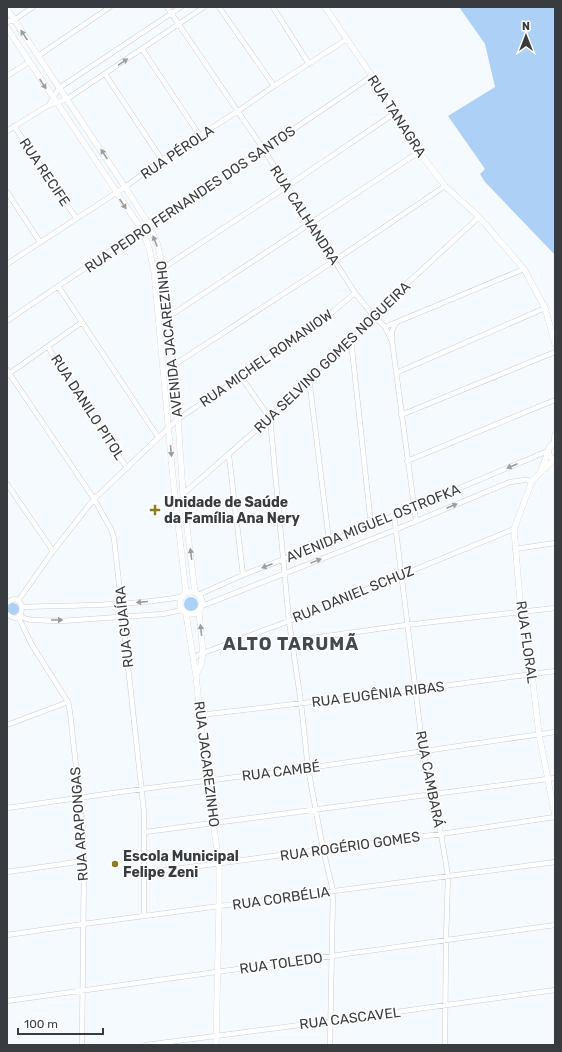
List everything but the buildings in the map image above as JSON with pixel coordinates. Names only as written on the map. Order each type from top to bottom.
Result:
[{"type":"street","points":[[7,22],[14,20],[34,7]]},
{"type":"street","points":[[38,56],[110,7]]},
{"type":"street","name":"RUA CALHANDRA","points":[[167,7],[264,150],[286,187],[355,293],[372,315],[384,327],[392,341]]},
{"type":"street","points":[[48,105],[59,88],[181,7]]},
{"type":"street","points":[[7,131],[48,105],[67,98],[204,7]]},
{"type":"street","points":[[220,7],[274,86]]},
{"type":"street","points":[[272,7],[309,64]]},
{"type":"street","name":"RUA TANAGRA","points":[[325,7],[372,76],[419,152],[445,186],[479,217]]},
{"type":"street","name":"AVENIDA JACAREZINHO","points":[[7,8],[125,187],[149,225],[157,243],[163,268],[178,418],[183,494],[197,594]]},
{"type":"street","name":"AVENIDA JACAREZINHO","points":[[7,28],[142,230],[149,248],[154,271],[159,320],[184,595]]},
{"type":"street","name":"RUA PÉROLA","points":[[7,264],[347,39]]},
{"type":"street","points":[[142,49],[200,136]]},
{"type":"street","points":[[7,76],[29,62]]},
{"type":"street","points":[[105,74],[162,160]]},
{"type":"street","name":"RUA PEDRO FERNANDES DOS SANTOS","points":[[7,321],[149,225],[264,150],[372,76]]},
{"type":"street","points":[[154,271],[163,268],[395,113]]},
{"type":"street","name":"RUA RECIFE","points":[[14,126],[76,218]]},
{"type":"street","points":[[159,320],[168,316],[419,152]]},
{"type":"street","points":[[163,372],[334,261],[445,186]]},
{"type":"street","points":[[7,192],[40,242]]},
{"type":"street","points":[[479,217],[524,269],[545,308],[555,344]]},
{"type":"street","name":"RUA SELVINO GOMES NOGUEIRA","points":[[183,494],[270,418],[309,378],[351,340],[372,315],[479,217]]},
{"type":"street","points":[[384,327],[524,269]]},
{"type":"street","points":[[58,286],[81,323],[158,437]]},
{"type":"street","name":"RUA MICHEL ROMANIOW","points":[[18,601],[53,551],[94,499],[178,418],[241,377],[329,315],[355,293]]},
{"type":"street","points":[[396,373],[545,308]]},
{"type":"street","points":[[8,373],[81,323]]},
{"type":"street","points":[[396,323],[392,330],[392,341],[416,521]]},
{"type":"street","points":[[351,340],[371,525]]},
{"type":"street","name":"RUA DANILO PITOL","points":[[48,347],[127,468]]},
{"type":"street","points":[[401,415],[555,352]]},
{"type":"street","name":"RUA GUAÍRA","points":[[8,373],[94,499],[112,529],[122,604],[142,788],[145,832],[144,916]]},
{"type":"street","points":[[241,377],[270,418],[291,641],[301,703],[308,768],[323,849],[333,891],[330,1045]]},
{"type":"street","points":[[309,378],[329,541]]},
{"type":"street","points":[[407,461],[555,400]]},
{"type":"street","points":[[555,435],[555,443]]},
{"type":"street","name":"RUA FLORAL","points":[[540,472],[550,446],[555,443]]},
{"type":"street","points":[[548,452],[550,457],[554,460]]},
{"type":"street","name":"AVENIDA MIGUEL OSTROFKA","points":[[197,594],[243,574],[371,525],[548,452]]},
{"type":"street","points":[[228,456],[243,574]]},
{"type":"street","name":"RUA FLORAL","points":[[554,460],[532,481],[514,529],[521,612],[532,674],[539,734],[555,816]]},
{"type":"street","name":"AVENIDA MIGUEL OSTROFKA","points":[[200,609],[510,482],[525,480],[532,481]]},
{"type":"street","points":[[7,484],[53,551]]},
{"type":"street","name":"RUA CAMBARÁ","points":[[394,515],[406,625],[423,751],[441,834],[448,876],[445,1045]]},
{"type":"street","name":"RUA DANIEL SCHUZ","points":[[193,660],[198,655],[289,621],[514,529]]},
{"type":"street","points":[[515,549],[555,543]]},
{"type":"street","points":[[7,614],[13,617],[19,616],[33,620],[61,621],[184,612],[192,615],[200,609],[202,600],[197,594],[122,604],[22,607]]},
{"type":"street","points":[[184,595],[180,603],[184,612]]},
{"type":"street","points":[[8,601],[18,601],[22,607],[22,612],[19,616]]},
{"type":"street","points":[[291,641],[406,625],[555,608]]},
{"type":"street","name":"RUA JACAREZINHO","points":[[196,676],[201,664],[203,653],[200,609]]},
{"type":"street","name":"RUA JACAREZINHO","points":[[184,612],[196,676],[207,780],[219,863],[216,1045]]},
{"type":"street","name":"RUA ARAPONGAS","points":[[19,616],[32,644],[68,702],[70,712],[84,861],[82,1045]]},
{"type":"street","name":"RUA EUGÊNIA RIBAS","points":[[200,715],[414,690],[555,671]]},
{"type":"street","points":[[7,725],[68,702]]},
{"type":"street","name":"RUA CAMBÉ","points":[[7,808],[142,788],[308,768],[555,732]]},
{"type":"street","points":[[145,832],[555,778]]},
{"type":"street","name":"RUA ROGÉRIO GOMES","points":[[145,873],[441,834],[555,816]]},
{"type":"street","points":[[7,872],[84,861]]},
{"type":"street","name":"RUA CORBÉLIA","points":[[7,935],[555,862]]},
{"type":"street","name":"RUA TOLEDO","points":[[7,1001],[555,925]]},
{"type":"street","name":"RUA CASCAVEL","points":[[146,1045],[446,1006],[555,990]]},
{"type":"shaded area","points":[[459,7],[555,7],[555,255],[485,182],[480,174],[485,169],[448,116],[495,87],[485,44]]},
{"type":"shaded area","points":[[188,597],[194,597],[198,601],[198,607],[194,611],[188,611],[184,607],[184,601]]},
{"type":"shaded area","points":[[11,603],[15,603],[19,609],[15,615],[11,615],[7,611],[7,607]]},
{"type":"place","name":"Unidade de Saúde da Família Ana Nery","points":[[155,510]]},
{"type":"place","name":"Escola Municipal Felipe Zeni","points":[[115,864]]},
{"type":"district","name":"ALTO TARUMÃ","points":[[291,644]]}]
